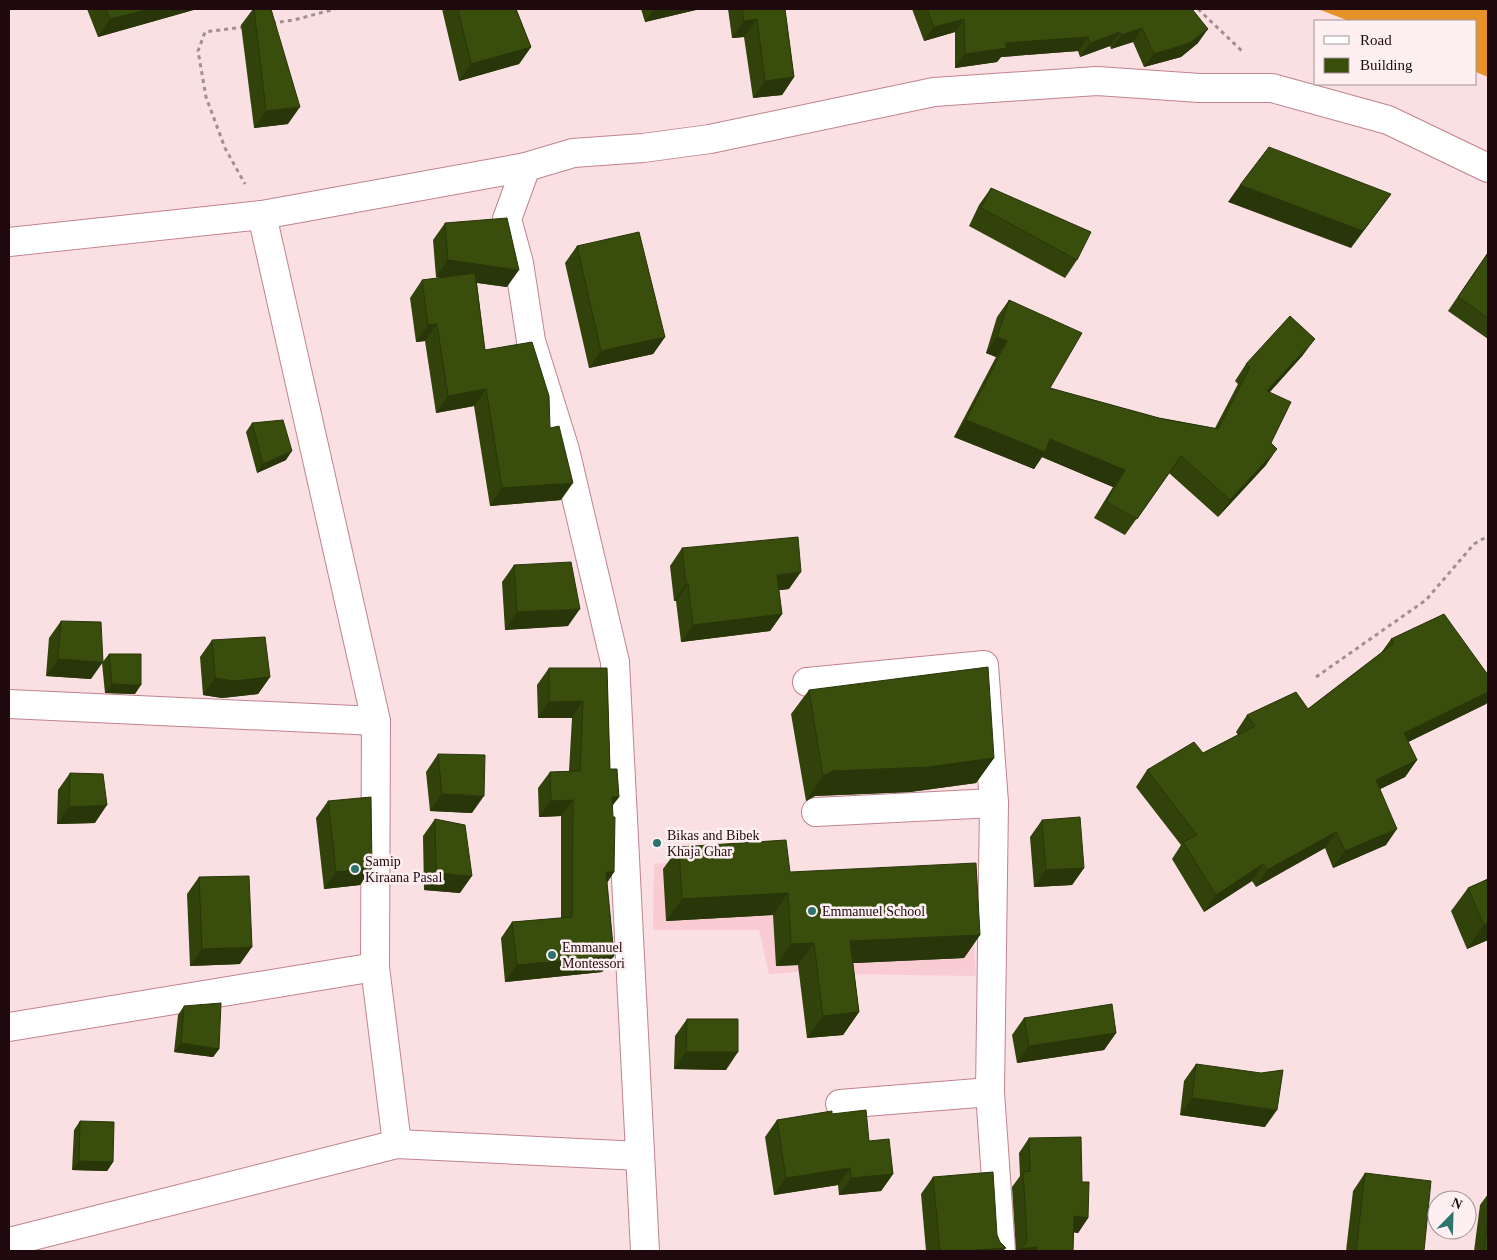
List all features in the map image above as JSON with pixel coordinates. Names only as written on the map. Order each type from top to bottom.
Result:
[{"type":"street","points":[[9,242],[262,215],[526,167],[573,153],[643,148],[710,139],[934,92],[1097,81],[1200,88],[1272,88],[1388,120],[1488,168]]},
{"type":"street","points":[[526,167],[507,219],[519,263],[532,341],[565,450],[615,662],[645,1251]]},
{"type":"street","points":[[262,215],[376,721],[375,967],[397,1144]]},
{"type":"street","points":[[807,682],[984,665],[994,803],[990,1092],[1002,1251]]},
{"type":"street","points":[[9,704],[376,721]]},
{"type":"street","points":[[816,812],[994,803]]},
{"type":"street","points":[[9,1027],[375,967]]},
{"type":"street","points":[[840,1104],[990,1092]]},
{"type":"street","points":[[9,1242],[51,1242],[397,1144],[640,1156]]},
{"type":"path","points":[[269,24],[294,20],[335,9]]},
{"type":"path","points":[[1198,9],[1258,66],[1272,88]]},
{"type":"path","points":[[252,26],[205,32],[198,51],[206,97],[225,148],[262,215]]},
{"type":"path","points":[[1316,676],[1426,600],[1474,544],[1488,536]]},
{"type":"shaded area","points":[[1318,9],[1488,9],[1488,77],[1477,72],[1477,20],[1346,20]]},
{"type":"shaded area","name":"Emmanuel School","points":[[735,858],[738,891],[969,878],[976,976],[843,974],[833,969],[769,974],[759,930],[653,930],[654,864]]},
{"type":"building","points":[[106,9],[149,9],[110,19]]},
{"type":"building","points":[[254,9],[271,9],[300,107],[266,111]]},
{"type":"building","points":[[458,9],[516,9],[531,47],[471,64]]},
{"type":"building","points":[[742,9],[785,9],[794,77],[765,81],[757,19],[744,21]]},
{"type":"building","points":[[927,9],[1192,9],[1208,29],[1190,43],[1154,54],[1142,28],[1121,35],[1120,32],[1090,43],[1088,37],[1005,43],[1007,48],[965,54],[964,19],[934,27]]},
{"type":"building","points":[[1269,147],[1391,194],[1363,231],[1240,185]]},
{"type":"building","points":[[991,188],[1091,232],[1077,260],[981,208]]},
{"type":"building","points":[[507,218],[519,270],[448,260],[445,223]]},
{"type":"building","points":[[639,232],[665,337],[601,351],[577,246]]},
{"type":"building","points":[[1488,253],[1488,318],[1458,297]]},
{"type":"building","points":[[475,273],[485,350],[532,342],[549,396],[550,428],[559,426],[573,483],[502,488],[486,389],[448,396],[437,324],[428,325],[422,280]]},
{"type":"building","points":[[1009,300],[1082,333],[1050,388],[1159,418],[1218,429],[1250,367],[1246,364],[1290,316],[1315,339],[1267,391],[1291,402],[1271,443],[1277,449],[1230,500],[1181,456],[1137,519],[1106,502],[1125,470],[1050,439],[1045,452],[966,420],[1007,341],[997,337]]},
{"type":"building","points":[[283,420],[292,451],[263,464],[252,423]]},
{"type":"building","points":[[798,537],[801,572],[777,575],[782,614],[693,625],[682,548]]},
{"type":"building","points":[[571,562],[580,609],[517,612],[514,565]]},
{"type":"building","points":[[1444,614],[1488,675],[1488,692],[1404,733],[1417,760],[1376,780],[1397,829],[1345,851],[1336,832],[1267,870],[1263,864],[1216,895],[1183,842],[1197,835],[1147,770],[1194,742],[1203,753],[1255,726],[1247,715],[1296,692],[1308,709],[1394,643],[1391,639]]},
{"type":"building","points":[[61,621],[101,622],[103,662],[58,659]]},
{"type":"building","points":[[265,637],[270,677],[234,681],[215,678],[212,640]]},
{"type":"building","points":[[109,654],[141,654],[141,685],[112,684]]},
{"type":"building","points":[[988,667],[994,758],[928,767],[833,771],[823,776],[809,690]]},
{"type":"building","points":[[549,668],[607,668],[610,769],[617,769],[619,797],[612,797],[613,817],[615,817],[614,872],[606,872],[614,956],[517,965],[512,922],[572,917],[573,800],[551,801],[550,772],[580,771],[583,701],[549,702]]},
{"type":"building","points":[[438,754],[485,755],[484,796],[442,794]]},
{"type":"building","points":[[70,773],[103,774],[107,805],[69,807]]},
{"type":"building","points":[[371,797],[372,868],[336,872],[328,801]]},
{"type":"building","points":[[1080,817],[1084,868],[1046,870],[1042,820]]},
{"type":"building","points":[[435,819],[465,825],[472,876],[436,873]]},
{"type":"building","points":[[786,840],[790,872],[976,863],[980,935],[850,941],[859,1012],[823,1016],[814,943],[791,944],[788,893],[682,899],[679,847]]},
{"type":"building","points":[[249,876],[252,947],[202,949],[199,877]]},
{"type":"building","points":[[1488,879],[1488,923],[1484,925],[1468,888]]},
{"type":"building","points":[[221,1003],[219,1049],[181,1043],[184,1006]]},
{"type":"building","points":[[1112,1004],[1116,1033],[1029,1046],[1024,1018]]},
{"type":"building","points":[[687,1019],[738,1019],[738,1052],[686,1052]]},
{"type":"building","points":[[1196,1064],[1261,1073],[1283,1070],[1277,1110],[1192,1098]]},
{"type":"building","points":[[866,1110],[869,1141],[889,1139],[893,1174],[851,1178],[850,1168],[786,1178],[777,1120],[832,1111],[832,1114]]},
{"type":"building","points":[[80,1121],[114,1122],[113,1162],[79,1161]]},
{"type":"building","points":[[1081,1137],[1082,1182],[1089,1182],[1088,1218],[1074,1216],[1073,1251],[1037,1251],[1037,1247],[1021,1249],[1026,1243],[1027,1236],[1023,1172],[1030,1171],[1029,1138]]},
{"type":"building","points":[[993,1172],[997,1235],[1000,1242],[1006,1248],[940,1251],[933,1177]]},
{"type":"building","points":[[1365,1173],[1431,1181],[1430,1190],[1427,1190],[1427,1221],[1424,1251],[1356,1251]]},
{"type":"building","points":[[1488,1220],[1488,1251],[1484,1251]]},
{"type":"place","name":"Bikas and Bibek Khaja Ghar","points":[[657,843]]},
{"type":"place","name":"Samip Kiraana Pasal","points":[[355,869]]},
{"type":"place","name":"Emmanuel School","points":[[812,911]]},
{"type":"place","name":"Emmanuel Montessori","points":[[552,955]]}]
